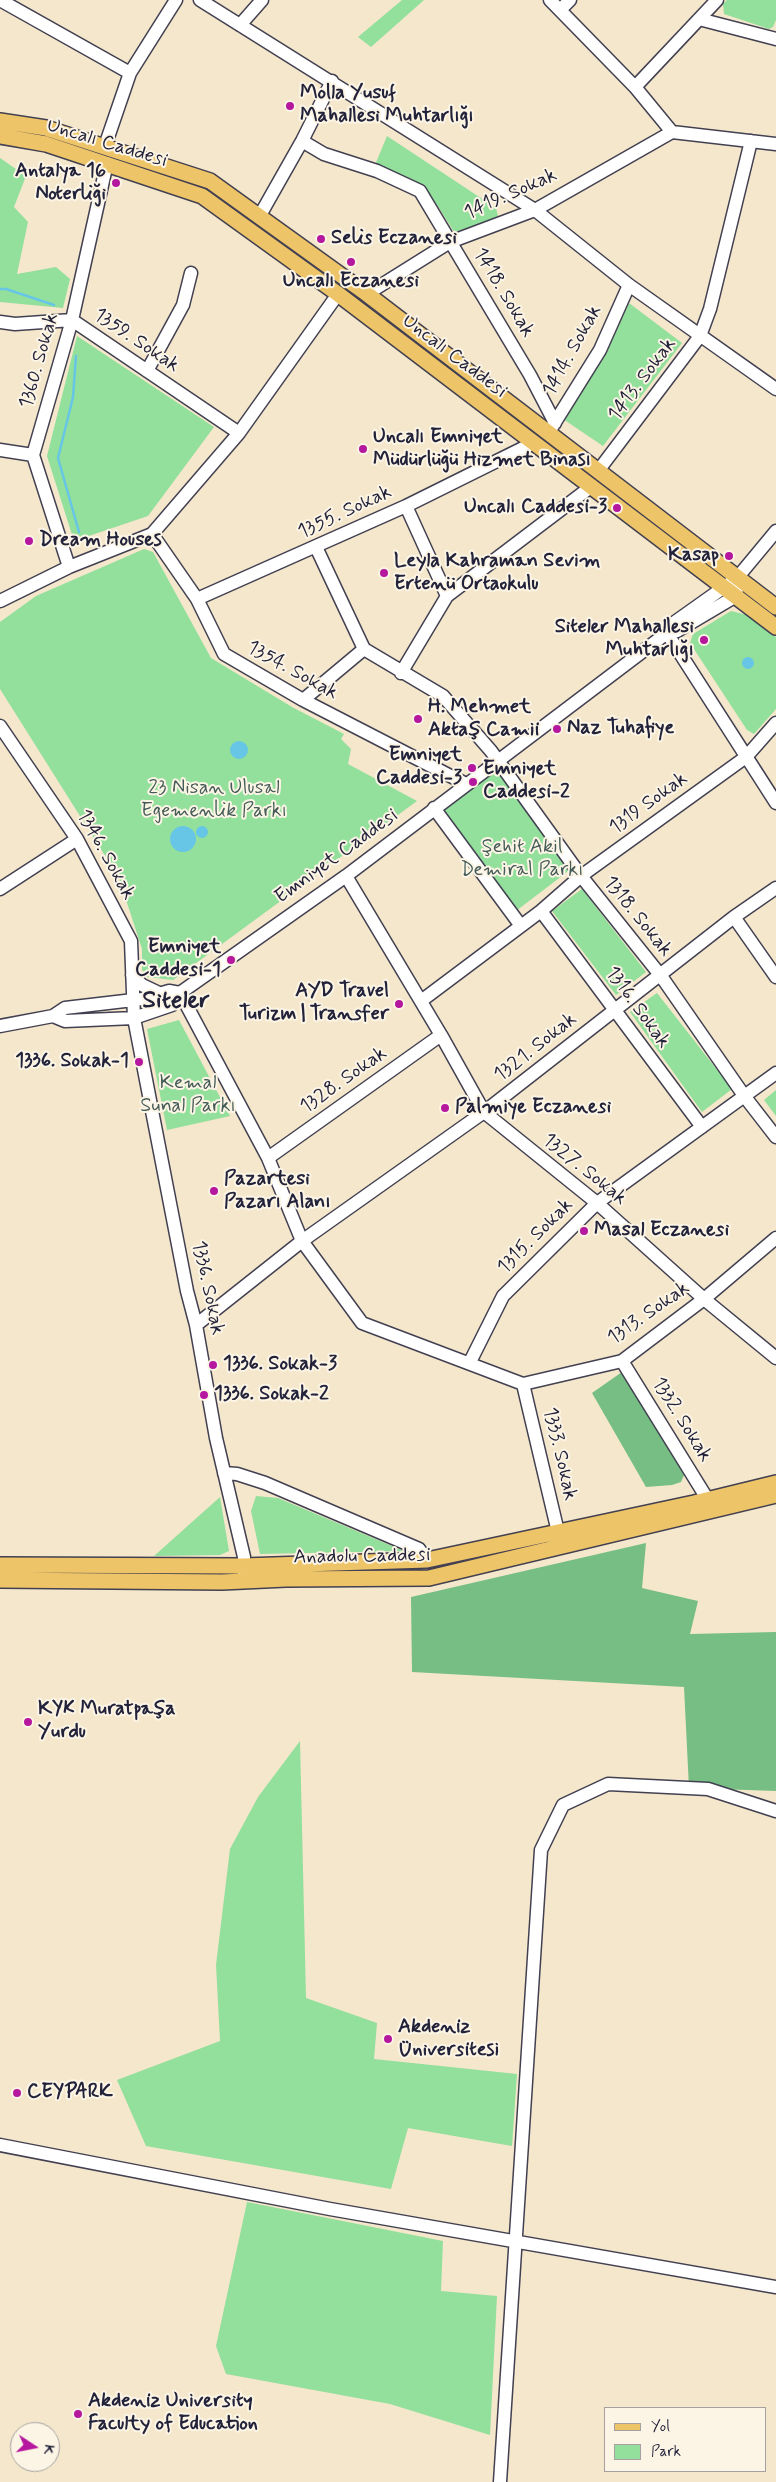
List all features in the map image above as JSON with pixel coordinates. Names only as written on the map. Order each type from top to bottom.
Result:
[{"type":"main road","name":"Uncalı Caddesi","points":[[0,121],[46,128],[210,181],[551,428],[776,627]]},
{"type":"main road","name":"Uncalı Caddesi","points":[[0,136],[46,144],[202,196],[338,294],[533,443],[733,587],[776,607]]},
{"type":"main road","name":"Anadolu Caddesi","points":[[0,1565],[243,1566],[427,1560],[708,1500],[776,1483]]},
{"type":"main road","name":"Anadolu Caddesi","points":[[0,1580],[244,1582],[286,1579],[429,1578],[776,1495]]},
{"type":"street","points":[[0,0],[130,74]]},
{"type":"street","points":[[106,146],[130,74],[176,0]]},
{"type":"street","points":[[200,0],[535,210],[629,285],[776,389]]},
{"type":"street","points":[[240,25],[262,0]]},
{"type":"street","points":[[550,0],[635,87],[672,132],[776,144]]},
{"type":"street","points":[[560,10],[570,0]]},
{"type":"street","points":[[635,87],[717,0]]},
{"type":"street","points":[[699,19],[776,39]]},
{"type":"street","points":[[259,217],[302,141],[332,81]]},
{"type":"street","name":"1419. Sokak","points":[[367,294],[450,242],[535,210],[672,132]]},
{"type":"street","name":"1418. Sokak","points":[[302,141],[324,154],[377,171],[420,191],[530,375],[551,428]]},
{"type":"street","name":"1413. Sokak","points":[[598,471],[700,336],[710,309],[751,141]]},
{"type":"street","name":"1360. Sokak","points":[[33,455],[72,320],[107,163]]},
{"type":"street","points":[[147,371],[183,305],[192,273]]},
{"type":"street","name":"1414. Sokak","points":[[551,428],[600,350],[629,285]]},
{"type":"street","points":[[0,601],[69,567],[152,534],[239,433],[338,294]]},
{"type":"street","name":"1359. Sokak","points":[[0,322],[15,324],[72,320],[239,433]]},
{"type":"street","name":"1355. Sokak","points":[[196,598],[406,506],[533,443]]},
{"type":"street","points":[[0,450],[33,455],[69,567]]},
{"type":"street","points":[[402,673],[447,596],[592,486]]},
{"type":"street","points":[[406,506],[447,596]]},
{"type":"street","name":"Emniyet Caddesi","points":[[0,1026],[53,1016],[65,1021],[134,1018],[172,1005],[180,993],[346,876],[668,633],[675,622],[733,587],[776,531]]},
{"type":"street","name":"1354. Sokak","points":[[152,534],[196,598],[224,654],[303,700],[466,784]]},
{"type":"street","points":[[303,700],[364,649],[316,547]]},
{"type":"street","points":[[668,633],[776,803]]},
{"type":"street","name":"1318. Sokak","points":[[364,649],[442,696],[498,762],[581,876],[661,976],[745,1097],[776,1137]]},
{"type":"street","name":"1319 Sokak","points":[[421,1001],[541,911],[581,876],[746,757],[776,723]]},
{"type":"street","name":"1346. Sokak","points":[[0,726],[77,839],[131,941],[134,1018]]},
{"type":"street","points":[[434,808],[521,926]]},
{"type":"street","points":[[0,889],[77,839]]},
{"type":"street","name":"1327. Sokak","points":[[346,876],[441,1035],[484,1112],[597,1203],[704,1299],[776,1358]]},
{"type":"street","name":"1321. Sokak","points":[[196,1325],[302,1241],[484,1112],[661,976],[734,917],[776,888]]},
{"type":"street","name":"1316. Sokak","points":[[541,911],[616,1009],[702,1128]]},
{"type":"street","points":[[734,917],[776,977]]},
{"type":"street","points":[[132,975],[142,985],[161,994]]},
{"type":"street","points":[[53,1016],[65,1008],[133,1000],[170,991],[180,993],[268,1158],[302,1241],[362,1323],[470,1362],[523,1384]]},
{"type":"street","name":"1336. Sokak","points":[[134,1018],[224,1473],[244,1557],[244,1582]]},
{"type":"street","name":"1328. Sokak","points":[[268,1158],[441,1035]]},
{"type":"street","name":"1315. Sokak","points":[[470,1362],[503,1296],[597,1203],[776,1073]]},
{"type":"street","name":"1313. Sokak","points":[[523,1384],[622,1361],[704,1299],[776,1238]]},
{"type":"street","name":"1332. Sokak","points":[[622,1361],[708,1500]]},
{"type":"street","name":"1333. Sokak","points":[[523,1384],[558,1532]]},
{"type":"street","points":[[224,1473],[237,1474],[265,1483],[419,1549],[427,1560]]},
{"type":"street","points":[[500,2482],[542,1850],[563,1805],[608,1784],[708,1789],[776,1811]]},
{"type":"street","points":[[0,2145],[517,2242],[776,2287]]},
{"type":"green space","points":[[402,0],[424,0],[371,47],[358,37]]},
{"type":"green space","points":[[727,0],[776,0],[776,20],[773,27],[769,29],[724,14],[723,4]]},
{"type":"green space","points":[[387,136],[496,208],[498,216],[493,222],[456,235],[439,208],[423,189],[412,180],[375,165]]},
{"type":"green space","points":[[0,158],[26,176],[14,207],[28,222],[17,274],[56,267],[70,279],[63,308],[0,302]]},
{"type":"green space","points":[[629,303],[682,343],[603,446],[563,419],[606,354]]},
{"type":"green space","points":[[77,336],[214,427],[148,516],[74,541],[47,456]]},
{"type":"green space","name":"23 Nisan Ulusal Egemenlik Parkı","points":[[144,549],[153,552],[211,658],[292,707],[344,734],[341,739],[351,749],[348,764],[417,801],[173,980],[147,977],[142,970],[142,949],[119,878],[0,689],[0,622],[36,596]]},
{"type":"green space","points":[[731,611],[747,615],[776,637],[776,709],[754,734],[747,730],[690,643],[693,634]]},
{"type":"green space","name":"Şehit Akil Demiral Parkı","points":[[497,769],[571,869],[516,911],[441,808]]},
{"type":"green space","points":[[582,889],[646,972],[616,995],[552,911]]},
{"type":"green space","points":[[657,993],[732,1089],[702,1112],[630,1012]]},
{"type":"green space","name":"Kemal Sunal Parkı","points":[[179,1020],[230,1116],[167,1130],[147,1029]]},
{"type":"green space","points":[[776,1090],[776,1116],[764,1100]]},
{"type":"green space","points":[[622,1372],[682,1467],[684,1475],[681,1482],[672,1485],[646,1487],[592,1393]]},
{"type":"green space","points":[[256,1496],[278,1498],[404,1551],[260,1554],[251,1511]]},
{"type":"green space","points":[[220,1497],[229,1551],[220,1555],[154,1556]]},
{"type":"green space","points":[[646,1543],[642,1588],[698,1601],[690,1634],[776,1632],[776,1791],[689,1788],[684,1687],[412,1672],[411,1597]]},
{"type":"green space","points":[[300,1741],[306,1998],[377,2023],[374,2059],[517,2074],[512,2146],[408,2128],[391,2189],[146,2146],[117,2080],[220,2041],[216,1965],[230,1849],[258,1797]]},
{"type":"green space","points":[[247,2202],[443,2241],[441,2291],[497,2296],[490,2435],[390,2404],[226,2374],[216,2346]]},
{"type":"water","points":[[746,657],[750,657],[754,663],[750,669],[746,669],[742,665],[742,661]]},
{"type":"water","points":[[239,741],[245,744],[248,750],[245,756],[239,759],[233,756],[230,750],[233,744]]},
{"type":"water","points":[[183,826],[192,830],[196,839],[192,848],[183,852],[174,848],[170,839],[174,830]]},
{"type":"water","points":[[200,826],[204,826],[208,832],[204,838],[200,838],[196,834],[196,830]]},
{"type":"waterway","points":[[0,289],[6,289],[54,305]]},
{"type":"waterway","points":[[76,356],[73,397],[58,458],[79,532]]},
{"type":"place","name":"Molla Yusuf Mahallesi Muhtarlığı","points":[[290,106]]},
{"type":"place","name":"Antalya 16 Noterliği","points":[[116,183]]},
{"type":"place","name":"Selis Eczanesi","points":[[321,239]]},
{"type":"place","name":"Uncalı Eczanesi","points":[[351,262]]},
{"type":"place","name":"Uncalı Emniyet Müdürlüğü Hizmet Binası","points":[[363,449]]},
{"type":"place","name":"Uncalı Caddesi-3","points":[[617,508]]},
{"type":"place","name":"Dream Houses","points":[[29,541]]},
{"type":"place","name":"Kasap","points":[[729,556]]},
{"type":"place","name":"Leyla Kahraman Sevim Ertenü Ortaokulu","points":[[384,573]]},
{"type":"place","name":"Siteler Mahallesi Muhtarlığı","points":[[704,640]]},
{"type":"place","name":"H. Mehmet Aktaş Camii","points":[[418,719]]},
{"type":"place","name":"Naz Tuhafiye","points":[[557,729]]},
{"type":"place","name":"Emniyet Caddesi-3","points":[[472,768]]},
{"type":"place","name":"Emniyet Caddesi-2","points":[[473,782]]},
{"type":"place","name":"Emniyet Caddesi-1","points":[[231,960]]},
{"type":"place","name":"AYD Travel Turizm | Transfer","points":[[399,1004]]},
{"type":"place","name":"1336. Sokak-1","points":[[139,1062]]},
{"type":"place","name":"Palmiye Eczanesi","points":[[445,1108]]},
{"type":"place","name":"Pazartesi Pazarı Alanı","points":[[214,1191]]},
{"type":"place","name":"Masal Eczanesi","points":[[584,1231]]},
{"type":"place","name":"1336. Sokak-3","points":[[213,1365]]},
{"type":"place","name":"1336. Sokak-2","points":[[204,1395]]},
{"type":"place","name":"KYK Muratpaşa Yurdu","points":[[28,1722]]},
{"type":"place","name":"Akdeniz Üniversitesi","points":[[388,2039]]},
{"type":"place","name":"CEYPARK","points":[[17,2093]]},
{"type":"place","name":"Akdeniz University Faculty of Education","points":[[78,2414]]},
{"type":"district","name":"Siteler","points":[[176,1002]]}]
